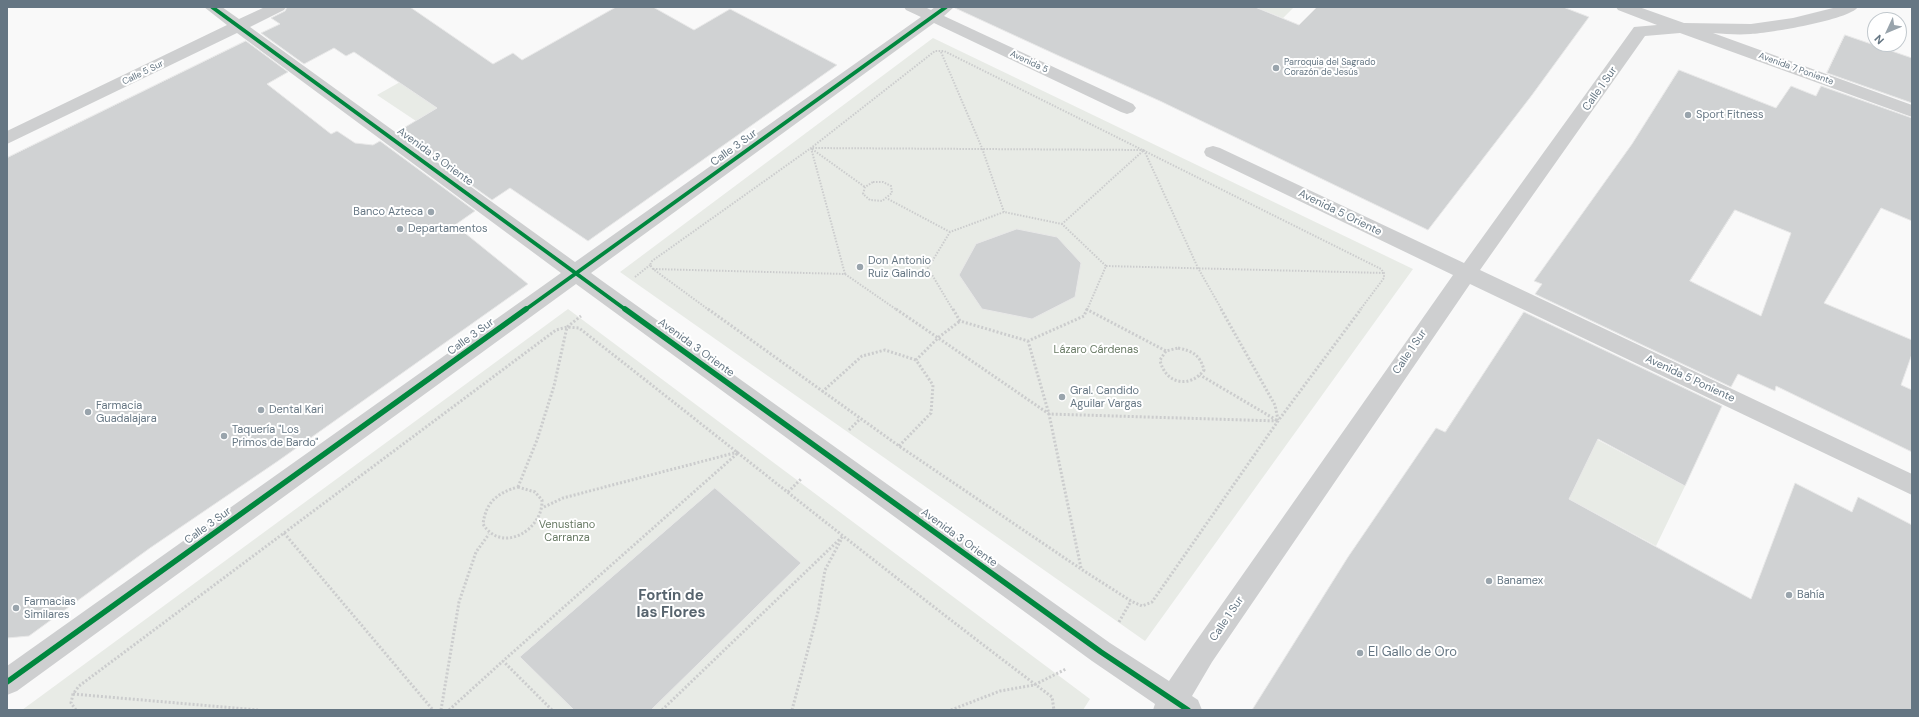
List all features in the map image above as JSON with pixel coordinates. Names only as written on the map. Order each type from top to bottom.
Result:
[{"type":"street","name":"Avenida 3 Oriente","points":[[212,7],[240,26],[608,297],[1176,706]]},
{"type":"street","name":"Calle 5 Sur","points":[[7,138],[278,7]]},
{"type":"street","points":[[912,7],[939,12]]},
{"type":"street","name":"Avenida 7 Poniente","points":[[1624,7],[1912,111]]},
{"type":"street","points":[[1679,28],[1751,29],[1827,16],[1850,7]]},
{"type":"street","name":"Avenida 5","points":[[939,12],[1127,108]]},
{"type":"street","name":"Calle 3 Sur","points":[[7,682],[939,12]]},
{"type":"street","name":"Calle 1 Sur","points":[[1176,706],[1203,653],[1449,296],[1467,274],[1640,31],[1679,28]]},
{"type":"street","name":"Avenida 5 Oriente","points":[[1213,152],[1467,274]]},
{"type":"street","name":"Avenida 5 Poniente","points":[[1467,274],[1912,485]]},
{"type":"path","points":[[518,487],[537,440],[554,386],[567,327],[650,265],[652,261],[811,148],[935,51],[940,51],[1144,150],[1381,269],[1384,273],[1384,278],[1278,421],[1152,602],[1142,606],[1131,601],[1081,569],[899,446],[822,392],[653,269],[650,265]]},
{"type":"path","points":[[940,51],[982,148],[1004,212]]},
{"type":"path","points":[[811,148],[1144,150]]},
{"type":"path","points":[[811,148],[865,187]]},
{"type":"path","points":[[811,148],[845,274]]},
{"type":"path","points":[[1062,224],[1144,150]]},
{"type":"path","points":[[1144,150],[1198,268],[1275,405],[1278,421]]},
{"type":"path","points":[[873,182],[883,182],[890,186],[892,193],[888,199],[878,202],[868,200],[863,194],[865,187],[873,182]]},
{"type":"path","points":[[888,199],[950,232]]},
{"type":"path","points":[[1106,266],[1084,316],[1028,341],[960,321],[928,268],[950,232],[1004,212],[1062,224],[1106,266],[1384,273]]},
{"type":"path","points":[[653,269],[845,274],[939,337],[1049,414],[1278,421]]},
{"type":"path","points":[[1086,309],[1166,351],[1178,348],[1192,350],[1201,359],[1204,370],[1198,378],[1185,382],[1172,379],[1162,370],[1160,360],[1166,351]]},
{"type":"path","points":[[916,360],[939,337],[960,321]]},
{"type":"path","points":[[76,710],[71,703],[73,694],[79,686],[556,330],[567,327],[579,328],[739,452],[940,613],[1052,697],[1054,710]]},
{"type":"path","points":[[1028,341],[1049,414],[1081,569]]},
{"type":"path","points":[[822,392],[862,356],[885,350],[916,360],[933,385],[930,412],[899,446]]},
{"type":"path","points":[[1200,375],[1278,421]]},
{"type":"path","points":[[544,507],[563,498],[739,452]]},
{"type":"path","points":[[449,710],[739,452]]},
{"type":"path","points":[[518,487],[531,488],[540,496],[544,507],[540,519],[530,530],[516,538],[500,538],[489,534],[483,524],[486,508],[492,500],[504,491],[518,487]]},
{"type":"path","points":[[284,533],[434,710]]},
{"type":"path","points":[[441,710],[459,602],[476,552],[489,534]]},
{"type":"path","points":[[662,710],[843,536]]},
{"type":"path","points":[[792,710],[818,612],[825,570],[843,536]]},
{"type":"path","points":[[951,710],[1000,691],[1034,685],[1101,652],[1131,601]]},
{"type":"path","points":[[503,662],[552,710]]},
{"type":"path","points":[[73,694],[258,710]]},
{"type":"green space","points":[[1255,7],[1294,7],[1283,18]]},
{"type":"green space","name":"Lázaro Cárdenas","points":[[933,38],[1413,269],[1145,641],[620,272]]},
{"type":"green space","points":[[400,82],[437,108],[416,121],[377,95]]},
{"type":"green space","name":"Venustiano Carranza","points":[[568,309],[1090,699],[1083,710],[22,710]]},
{"type":"green space","points":[[1445,432],[1598,440],[1685,486],[1656,546]]},
{"type":"building","points":[[287,7],[410,7],[493,64],[513,53],[522,60],[616,7],[653,7],[694,30],[730,9],[837,65],[588,241],[510,188],[492,200],[397,132],[437,108],[354,52],[346,56],[334,48],[304,64],[261,33],[280,24],[271,18],[285,11]]},
{"type":"building","points":[[955,7],[1255,7],[1299,25],[1317,7],[1563,7],[1589,17],[1532,95],[1428,230],[1160,101]]},
{"type":"building","points":[[1845,35],[1867,43],[1867,52],[1895,52],[1912,58],[1912,103],[1827,73]]},
{"type":"building","points":[[246,41],[288,72],[267,84],[331,134],[337,131],[355,143],[373,145],[380,141],[475,211],[455,225],[528,284],[278,461],[150,548],[29,636],[7,638],[7,158]]},
{"type":"building","points":[[1679,70],[1776,108],[1791,86],[1816,96],[1821,86],[1912,118],[1912,221],[1881,208],[1824,303],[1912,340],[1912,354],[1901,385],[1912,390],[1912,452],[1776,386],[1775,391],[1738,374],[1731,387],[1535,294],[1542,284],[1534,281],[1632,144]],"holes":[[[1735,210],[1791,233],[1761,316],[1690,281]]]},
{"type":"building","points":[[1017,229],[1057,237],[1081,263],[1075,297],[1032,319],[982,309],[959,275],[976,244]]},
{"type":"building","points":[[1524,312],[1722,406],[1685,486],[1598,439],[1569,499],[1751,599],[1795,483],[1852,512],[1858,497],[1912,525],[1912,710],[1252,710],[1348,557],[1436,428],[1445,432]]},
{"type":"building","points":[[715,488],[801,563],[651,710],[574,710],[520,657]]},
{"type":"cycle path","points":[[212,7],[608,297],[1101,652],[1188,710]]},
{"type":"cycle path","points":[[7,682],[946,7]]},
{"type":"place","name":"Parroquia del Sagrado Corazón de Jesús","points":[[1276,68]]},
{"type":"place","name":"Sport Fitness","points":[[1688,115]]},
{"type":"place","name":"Banco Azteca","points":[[431,212]]},
{"type":"place","name":"Departamentos","points":[[400,229]]},
{"type":"place","name":"Don Antonio Ruiz Galindo","points":[[860,267]]},
{"type":"place","name":"Gral. Candido Aguilar Vargas","points":[[1062,397]]},
{"type":"place","name":"Dental Kari","points":[[261,410]]},
{"type":"place","name":"Farmacia Guadalajara","points":[[88,412]]},
{"type":"place","name":"Taquería \"Los Primos de Bardo\"","points":[[224,436]]},
{"type":"place","name":"Banamex","points":[[1489,581]]},
{"type":"place","name":"Bahía","points":[[1789,595]]},
{"type":"place","name":"Farmacias Similares","points":[[16,608]]},
{"type":"place","name":"El Gallo de Oro","points":[[1360,653]]},
{"type":"district","name":"Fortín de las Flores","points":[[671,604]]}]
